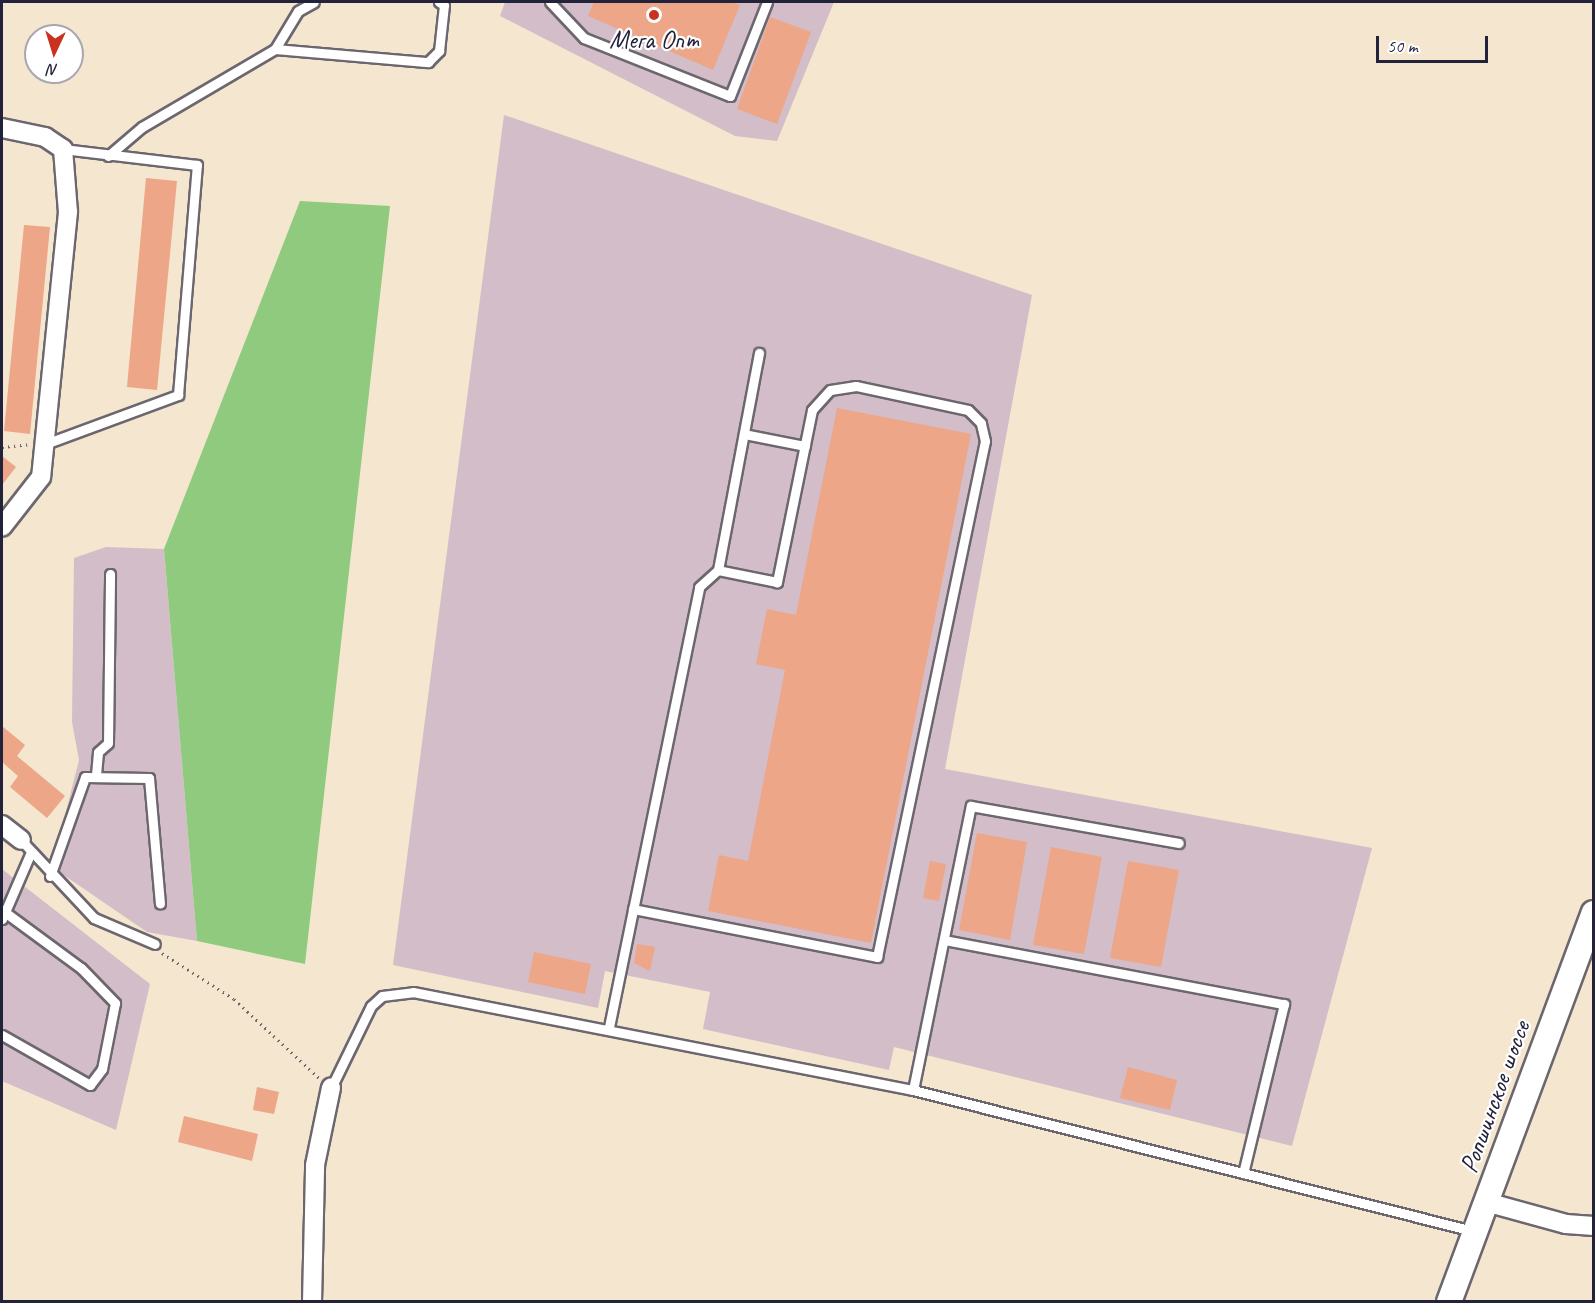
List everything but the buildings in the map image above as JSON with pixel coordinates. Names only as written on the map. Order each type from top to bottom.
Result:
[{"type":"main road","name":"Ропшинское шоссе","points":[[1449,1302],[1593,913]]},
{"type":"street","points":[[2,128],[45,137],[63,149],[68,212],[39,443],[41,477],[2,527]]},
{"type":"street","points":[[2,825],[26,846]]},
{"type":"street","points":[[312,1302],[315,1165],[331,1088]]},
{"type":"street","points":[[1486,1202],[1566,1224],[1593,1226]]},
{"type":"lane","points":[[108,156],[142,127],[275,49],[298,11],[314,2]]},
{"type":"lane","points":[[275,49],[428,62],[439,51],[444,5],[439,2]]},
{"type":"lane","points":[[550,2],[584,38],[730,96],[767,2]]},
{"type":"lane","points":[[39,443],[178,395],[197,165],[63,149]]},
{"type":"lane","points":[[609,1027],[699,587],[718,570],[759,354]]},
{"type":"lane","points":[[633,909],[877,957],[984,432],[968,410],[842,386],[830,390],[812,410],[777,582],[718,570]]},
{"type":"lane","points":[[744,434],[805,446]]},
{"type":"lane","points":[[96,775],[98,752],[108,743],[110,574]]},
{"type":"lane","points":[[50,876],[85,777],[96,775],[149,778],[160,904]]},
{"type":"lane","points":[[913,1090],[971,806],[1179,843]]},
{"type":"lane","points":[[26,846],[50,876],[94,918],[155,944]]},
{"type":"lane","points":[[2,1035],[90,1085],[102,1069],[115,1003],[81,968],[3,913],[26,846]]},
{"type":"lane","points":[[944,940],[1284,1004],[1243,1173]]},
{"type":"lane","points":[[331,1088],[371,1006],[397,992],[609,1027],[913,1090],[1475,1232]]},
{"type":"path","points":[[2,447],[39,443]]},
{"type":"path","points":[[155,944],[167,958],[234,999],[331,1088]]},
{"type":"shaded area","points":[[505,2],[834,2],[777,141],[735,136],[500,16]]},
{"type":"shaded area","points":[[504,115],[1032,295],[945,769],[1372,848],[1292,1146],[894,1047],[889,1070],[703,1029],[710,992],[605,971],[598,1008],[393,965]]},
{"type":"shaded area","points":[[106,547],[164,549],[197,941],[147,932],[52,867],[79,760],[72,722],[74,558]]},
{"type":"shaded area","points":[[2,869],[150,984],[116,1130],[2,1081]]},
{"type":"green space","points":[[300,201],[390,206],[305,964],[197,941],[164,549]]},
{"type":"place","name":"Мега Опт","points":[[654,15]]}]
